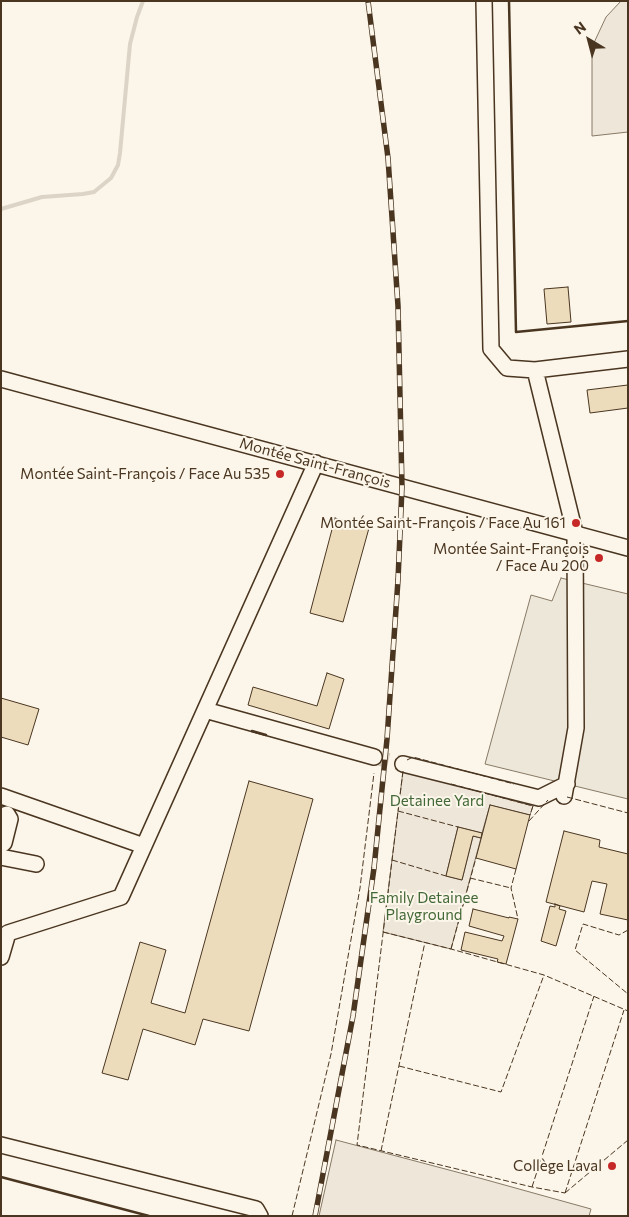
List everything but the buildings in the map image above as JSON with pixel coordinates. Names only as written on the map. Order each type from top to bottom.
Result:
[{"type":"street","points":[[484,1],[491,350],[507,368],[536,370],[628,359]]},
{"type":"street","points":[[403,764],[539,798],[565,790],[576,728],[575,533],[536,370]]},
{"type":"street","name":"Montée Saint-François","points":[[1,379],[628,548]]},
{"type":"street","points":[[2,949],[8,933],[121,897],[316,464]]},
{"type":"street","points":[[205,710],[374,757]]},
{"type":"street","points":[[5,807],[144,846]]},
{"type":"street","points":[[1,845],[4,843],[10,819],[5,807]]},
{"type":"street","points":[[1,857],[36,864]]},
{"type":"street","points":[[1,1144],[256,1209],[260,1216]]},
{"type":"green space","points":[[621,1],[628,1],[628,132],[592,136],[592,47],[606,17]]},
{"type":"green space","points":[[403,771],[533,806],[530,815],[490,805],[482,833],[458,827],[446,876],[462,880],[473,836],[481,838],[451,949],[383,932]]},
{"type":"green space","points":[[336,1140],[591,1209],[589,1216],[319,1216]]},
{"type":"shaded area","points":[[561,578],[628,594],[628,799],[485,764],[531,595],[552,601]]},
{"type":"waterway","points":[[1,209],[42,197],[94,192],[111,178],[118,165],[120,153],[130,44],[143,1]]},
{"type":"tunnel","points":[[374,757],[403,764]]},
{"type":"railway","points":[[315,1216],[353,1016],[374,868],[387,739],[398,580],[402,487],[398,306],[388,158],[368,1]]},
{"type":"fence","points":[[407,760],[413,757],[514,784]]},
{"type":"fence","points":[[403,771],[357,1145],[532,1187],[565,1193]]},
{"type":"fence","points":[[292,1216],[331,1054],[360,888],[374,773]]},
{"type":"fence","points":[[451,784],[533,806],[530,815]]},
{"type":"fence","points":[[567,797],[628,813]]},
{"type":"fence","points":[[529,821],[548,800]]},
{"type":"fence","points":[[398,811],[458,827]]},
{"type":"fence","points":[[451,949],[476,858]]},
{"type":"fence","points":[[392,860],[446,876]]},
{"type":"fence","points":[[516,869],[511,888],[518,919]]},
{"type":"fence","points":[[470,878],[511,888]]},
{"type":"fence","points":[[628,930],[619,935],[583,924],[575,950],[628,994]]},
{"type":"fence","points":[[383,932],[544,975],[628,1011]]},
{"type":"fence","points":[[381,1151],[425,942]]},
{"type":"fence","points":[[399,1066],[501,1092],[544,975]]},
{"type":"fence","points":[[532,1187],[594,996]]},
{"type":"fence","points":[[565,1193],[624,1010]]},
{"type":"fence","points":[[565,1193],[628,1140]]},
{"type":"wall","points":[[509,1],[516,332],[628,321]]},
{"type":"wall","points":[[252,731],[266,735]]},
{"type":"wall","points":[[1,1177],[149,1216]]},
{"type":"place","name":"Montée Saint-François / Face Au 535","points":[[280,474]]},
{"type":"place","name":"Montée Saint-François / Face Au 161","points":[[576,523]]},
{"type":"place","name":"Montée Saint-François / Face Au 200","points":[[599,558]]},
{"type":"place","name":"Collège Laval","points":[[612,1166]]},
{"type":"park label","name":"Detainee Yard","points":[[437,801]]},
{"type":"park label","name":"Family Detainee Playground","points":[[424,906]]}]
